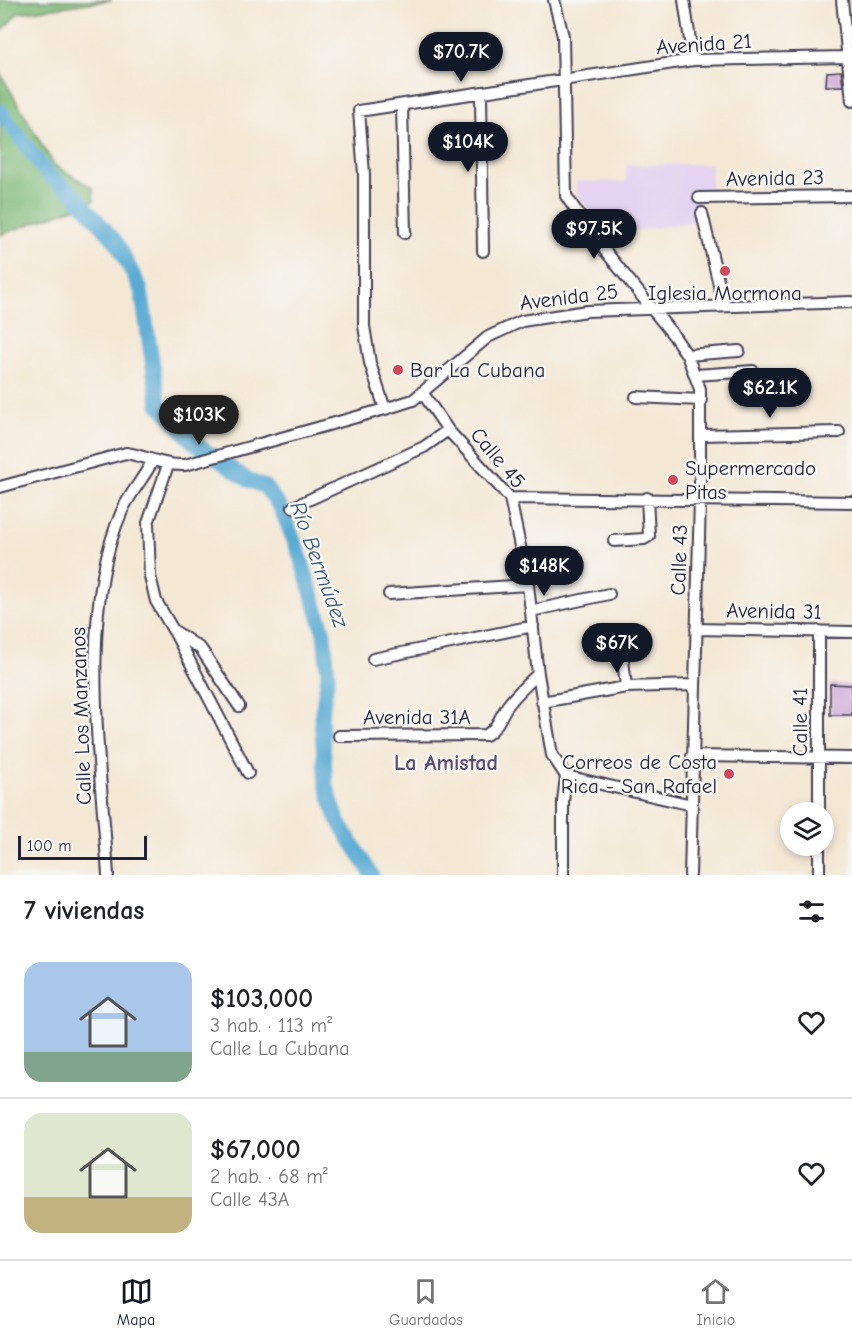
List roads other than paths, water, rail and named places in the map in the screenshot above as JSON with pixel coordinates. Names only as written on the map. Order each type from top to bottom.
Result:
[{"type":"street","name":"Calle 43","points":[[554,0],[563,36],[566,81],[566,196],[571,207],[687,355],[696,375],[700,400],[700,499],[690,875]]},
{"type":"street","points":[[684,0],[693,60]]},
{"type":"street","points":[[842,0],[852,99]]},
{"type":"street","name":"Avenida 21","points":[[385,409],[370,363],[363,326],[364,174],[359,111],[693,60],[847,57]]},
{"type":"street","points":[[482,94],[483,251]]},
{"type":"street","points":[[402,106],[405,233]]},
{"type":"street","name":"Avenida 23","points":[[699,198],[852,196]]},
{"type":"street","points":[[702,213],[724,306]]},
{"type":"street","name":"Avenida 25","points":[[0,487],[126,453],[141,455],[168,465],[185,465],[385,409],[412,400],[479,344],[512,324],[551,315],[852,302]]},
{"type":"street","points":[[687,355],[740,351]]},
{"type":"street","points":[[696,375],[753,371]]},
{"type":"street","name":"Calle 45","points":[[422,392],[448,430],[510,498],[528,585],[538,674],[552,755],[566,776]]},
{"type":"street","points":[[636,397],[700,400]]},
{"type":"street","points":[[293,507],[424,447],[448,430]]},
{"type":"street","points":[[701,435],[839,432]]},
{"type":"street","name":"Calle Los Manzanos","points":[[108,875],[98,719],[96,614],[112,541],[122,510],[153,460]]},
{"type":"street","points":[[168,465],[150,512],[148,553],[156,601],[248,773]]},
{"type":"street","points":[[510,498],[852,502]]},
{"type":"street","points":[[614,541],[644,539],[649,536],[647,498]]},
{"type":"street","points":[[389,594],[528,585]]},
{"type":"street","points":[[531,611],[609,594]]},
{"type":"street","points":[[374,659],[533,627]]},
{"type":"street","name":"Avenida 31","points":[[696,629],[852,632]]},
{"type":"street","points":[[173,630],[201,649],[239,706]]},
{"type":"street","name":"Calle 41","points":[[819,631],[819,802]]},
{"type":"street","points":[[620,632],[626,687]]},
{"type":"street","name":"Avenida 31A","points":[[339,736],[486,735],[493,731],[506,707],[523,687],[538,674]]},
{"type":"street","points":[[542,702],[626,687],[695,685]]},
{"type":"street","points":[[692,756],[852,758]]},
{"type":"street","points":[[563,875],[563,802],[566,776],[692,805]]},
{"type":"street","points":[[819,856],[819,875]]},
{"type":"waterway","name":"Río Bermúdez","points":[[0,111],[47,174],[73,193],[117,243],[141,290],[159,404],[193,442],[248,480],[265,487],[280,507],[298,550],[324,633],[328,676],[321,718],[326,784],[338,821],[372,875]]},
{"type":"place","name":"Iglesia Mormona","points":[[725,271]]},
{"type":"place","name":"Bar La Cubana","points":[[398,370]]},
{"type":"place","name":"Supermercado Pitas","points":[[673,480]]},
{"type":"place","name":"Correos de Costa Rica - San Rafael","points":[[729,774]]},
{"type":"district","name":"La Amistad","points":[[446,762]]}]
